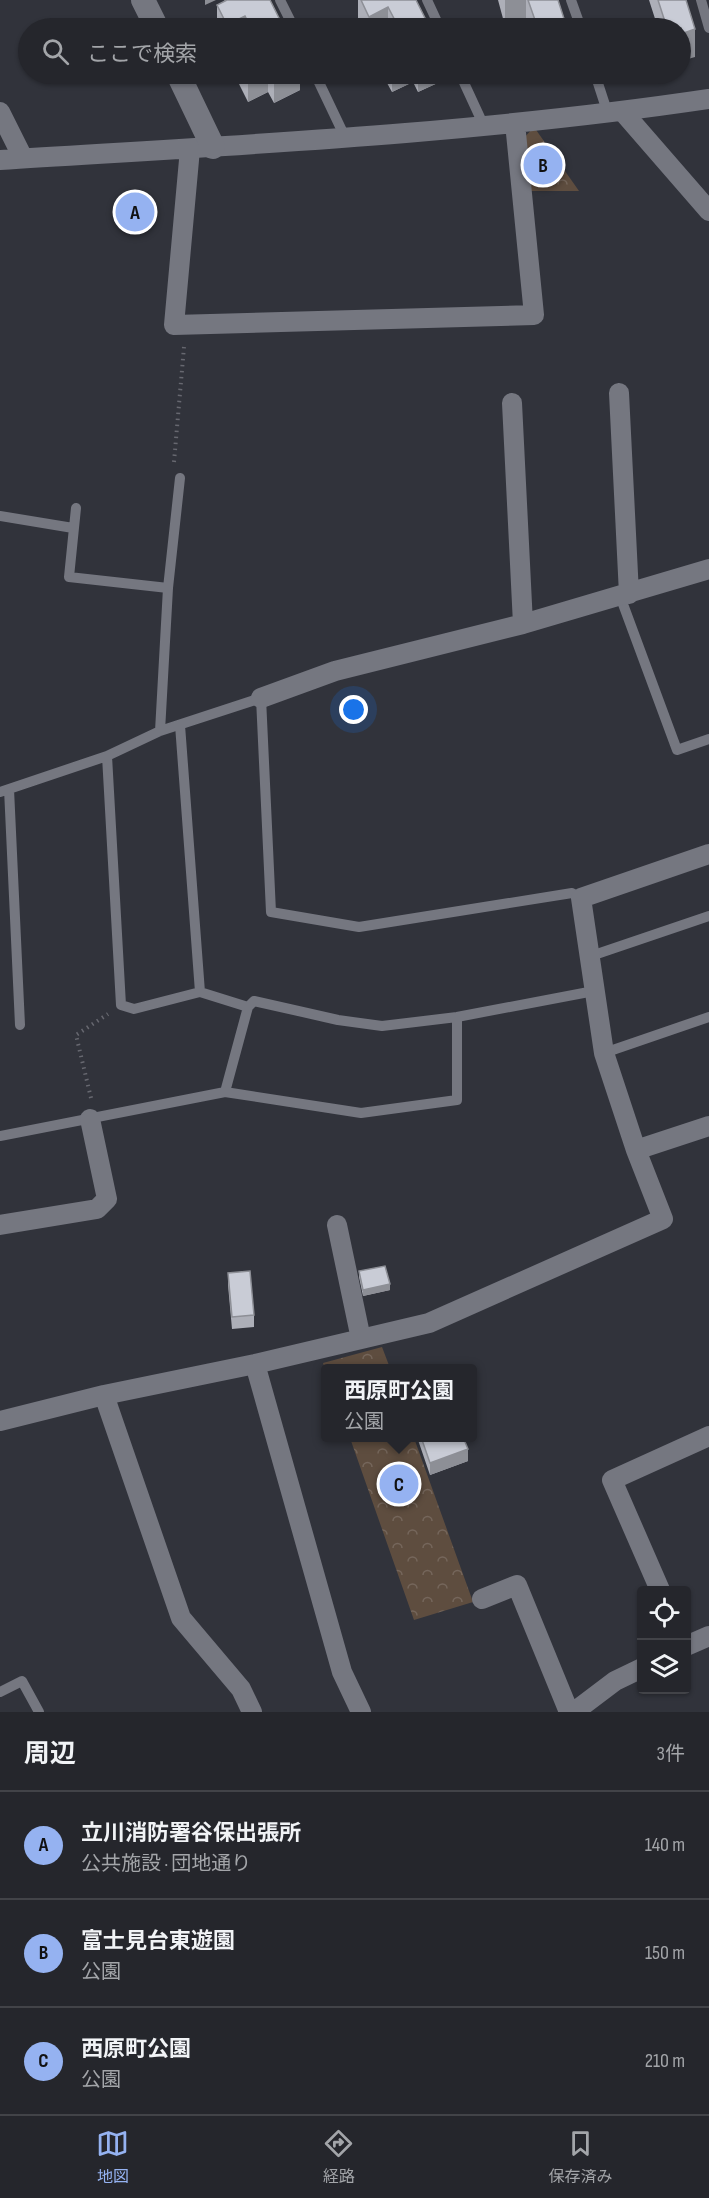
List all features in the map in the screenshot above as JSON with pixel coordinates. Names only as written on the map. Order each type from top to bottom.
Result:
[{"type":"street","points":[[143,0],[152,18]]},
{"type":"street","points":[[181,84],[202,148],[174,325],[534,315],[515,123]]},
{"type":"street","points":[[0,160],[202,148],[484,126],[616,113],[709,99]]},
{"type":"street","points":[[0,112],[23,158]]},
{"type":"street","points":[[616,113],[709,211]]},
{"type":"street","points":[[619,393],[624,595]]},
{"type":"street","points":[[512,403],[523,624]]},
{"type":"street","points":[[261,698],[335,671],[523,624],[709,569]]},
{"type":"street","points":[[0,1421],[104,1395],[255,1364],[429,1323],[663,1219],[636,1150],[604,1053],[591,956],[580,898],[709,854]]},
{"type":"street","points":[[0,1226],[97,1209],[107,1199],[93,1118]]},
{"type":"street","points":[[636,1150],[709,1126]]},
{"type":"street","points":[[337,1225],[362,1339]]},
{"type":"street","points":[[255,1364],[342,1672],[361,1712]]},
{"type":"street","points":[[104,1395],[181,1618],[241,1689],[252,1712]]},
{"type":"street","points":[[658,1586],[612,1480],[709,1436]]},
{"type":"street","points":[[482,1599],[518,1585],[572,1712],[615,1681],[637,1670]]},
{"type":"street","points":[[691,1644],[709,1636]]},
{"type":"lane","points":[[280,0],[289,18]]},
{"type":"lane","points":[[427,0],[435,18]]},
{"type":"lane","points":[[572,0],[578,18]]},
{"type":"lane","points":[[701,0],[709,28]]},
{"type":"lane","points":[[320,84],[345,137]]},
{"type":"lane","points":[[465,84],[484,126]]},
{"type":"lane","points":[[600,84],[616,113]]},
{"type":"lane","points":[[160,731],[168,588],[180,478]]},
{"type":"lane","points":[[76,508],[69,577],[168,588]]},
{"type":"lane","points":[[0,516],[73,528]]},
{"type":"lane","points":[[624,595],[677,750],[709,739]]},
{"type":"lane","points":[[20,1025],[4,790],[107,756],[160,731],[261,698],[271,912],[359,927],[572,893],[580,898]]},
{"type":"lane","points":[[180,725],[200,992]]},
{"type":"lane","points":[[107,756],[121,1005],[134,1009],[200,992],[248,1007]]},
{"type":"lane","points":[[591,956],[709,916]]},
{"type":"lane","points":[[225,1092],[248,1007],[254,1001],[338,1020],[382,1026],[457,1017],[594,991]]},
{"type":"lane","points":[[0,1136],[225,1092],[361,1113],[457,1100],[457,1017]]},
{"type":"lane","points":[[604,1053],[709,1017]]},
{"type":"lane","points":[[0,1692],[22,1681],[39,1712]]},
{"type":"path","points":[[180,478],[174,460],[186,325]]},
{"type":"path","points":[[93,1118],[76,1035],[121,1005]]},
{"type":"green space","points":[[534,127],[579,191],[529,191],[523,139]]},
{"type":"green space","points":[[382,1347],[388,1364],[323,1364]]},
{"type":"green space","points":[[351,1442],[415,1442],[473,1602],[414,1620]]},
{"type":"building","points":[[227,0],[270,0],[279,18],[246,18],[245,16],[224,18],[217,5]]},
{"type":"building","points":[[361,0],[416,0],[425,18],[394,18],[388,7],[369,17]]},
{"type":"building","points":[[528,0],[558,0],[564,18],[534,18]]},
{"type":"building","points":[[658,0],[686,0],[695,29],[691,30],[691,18],[664,18]]},
{"type":"building","points":[[385,1266],[390,1284],[363,1290],[359,1271]]},
{"type":"building","points":[[250,1271],[254,1315],[232,1317],[228,1273]]},
{"type":"building","points":[[423,1442],[465,1442],[468,1449],[430,1463]]},
{"type":"place","name":"富士見台東遊園","points":[[543,165]]},
{"type":"place","name":"立川消防署谷保出張所","points":[[135,212]]},
{"type":"place","name":"西原町公園","points":[[399,1484]]}]
